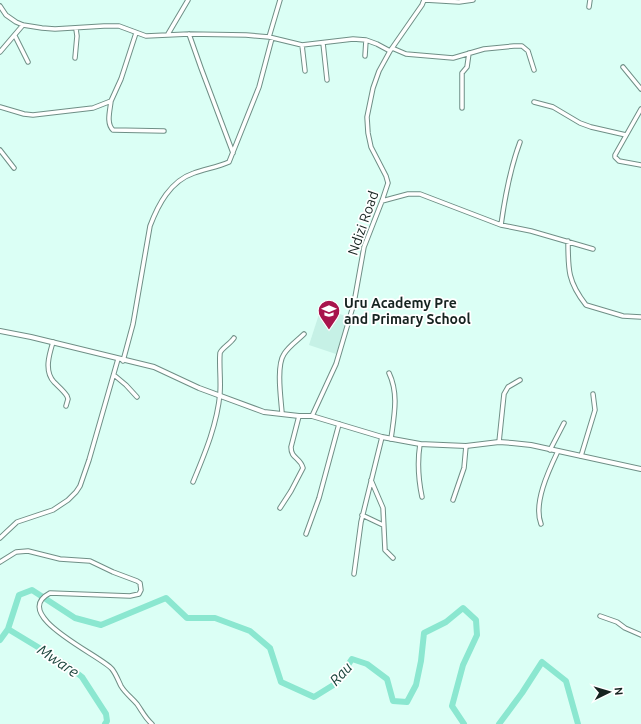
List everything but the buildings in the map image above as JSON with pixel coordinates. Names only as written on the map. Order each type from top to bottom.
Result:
[{"type":"street","points":[[168,34],[188,0]]},
{"type":"street","points":[[0,538],[17,522],[53,510],[68,500],[80,486],[114,375],[121,360],[133,324],[150,226],[155,213],[170,190],[183,178],[193,173],[229,162],[259,87],[280,0]]},
{"type":"street","points":[[425,0],[453,2],[473,0]]},
{"type":"street","name":"Ndizi Road","points":[[312,416],[336,364],[354,303],[364,247],[388,183],[372,147],[368,133],[367,117],[373,88],[379,71],[391,50],[425,0]]},
{"type":"street","points":[[590,0],[590,7]]},
{"type":"street","points":[[0,6],[6,15],[23,25],[55,29],[119,26],[146,36],[168,34],[246,35],[270,38],[302,45],[353,39],[366,40],[406,54],[453,58],[484,49],[522,46],[528,51],[534,70]]},
{"type":"street","points":[[0,52],[23,25]]},
{"type":"street","points":[[75,58],[77,36],[76,29]]},
{"type":"street","points":[[136,33],[121,79],[111,101],[110,127],[113,130],[164,131]]},
{"type":"street","points":[[190,34],[198,62],[233,153]]},
{"type":"street","points":[[15,36],[28,62]]},
{"type":"street","points":[[365,56],[366,40]]},
{"type":"street","points":[[323,43],[327,80]]},
{"type":"street","points":[[302,45],[305,71]]},
{"type":"street","points":[[462,108],[462,73],[467,67],[469,53]]},
{"type":"street","points":[[623,67],[641,89]]},
{"type":"street","points":[[0,107],[24,114],[33,114],[93,108],[111,101]]},
{"type":"street","points":[[534,102],[553,107],[580,123],[590,127],[626,135]]},
{"type":"street","points":[[641,109],[616,152],[615,157],[619,161],[641,165]]},
{"type":"street","points":[[502,225],[506,188],[520,142]]},
{"type":"street","points":[[0,150],[14,168]]},
{"type":"street","points":[[382,201],[408,194],[420,194],[502,225],[568,241],[593,249]]},
{"type":"street","points":[[568,241],[569,276],[574,288],[586,306],[623,316],[641,317]]},
{"type":"street","points":[[0,331],[53,342],[160,369],[199,388],[264,412],[312,416],[382,437],[420,444],[466,446],[499,442],[525,444],[641,469]]},
{"type":"street","points":[[282,414],[280,375],[281,360],[286,351],[304,334]]},
{"type":"street","points":[[193,482],[210,440],[216,417],[220,395],[220,353],[221,350],[234,338]]},
{"type":"street","points":[[53,342],[50,355],[49,374],[67,396],[68,399],[66,406]]},
{"type":"street","points":[[389,373],[395,392],[390,439]]},
{"type":"street","points":[[114,375],[137,397]]},
{"type":"street","points":[[499,442],[504,394],[508,387],[520,380]]},
{"type":"street","points":[[581,456],[595,410],[593,394]]},
{"type":"street","points":[[280,508],[303,468],[301,462],[293,456],[291,452],[299,416]]},
{"type":"street","points":[[550,450],[564,422]]},
{"type":"street","points":[[306,534],[319,498],[339,424]]},
{"type":"street","points":[[354,574],[362,515],[382,437]]},
{"type":"street","points":[[420,444],[417,466],[422,497]]},
{"type":"street","points":[[453,500],[464,468],[466,446]]},
{"type":"street","points":[[541,524],[539,516],[541,497],[546,478],[558,451]]},
{"type":"street","points":[[371,480],[384,508],[383,525],[385,550],[393,558]]},
{"type":"street","points":[[362,515],[383,525]]},
{"type":"street","points":[[0,562],[16,552],[28,551],[60,558],[90,561],[140,583],[141,586],[139,594],[130,596],[50,593],[43,597],[39,610],[60,634],[111,668],[124,690],[134,701],[143,715],[152,724]]},
{"type":"street","points":[[600,616],[617,622],[641,636]]},
{"type":"shaded area","name":"Uru Academy Pre and Primary School","points":[[321,308],[349,317],[336,354],[309,345]]},
{"type":"waterway","name":"Rau","points":[[0,640],[8,629],[19,595],[32,590],[75,618],[101,625],[166,598],[187,618],[215,618],[250,631],[270,648],[281,682],[314,697],[335,684],[352,659],[367,664],[387,679],[393,701],[407,702],[416,685],[421,661],[424,633],[446,622],[463,608],[476,620],[477,635],[463,665],[452,706],[464,724]]},
{"type":"waterway","name":"Mware","points":[[8,629],[41,649],[49,656],[67,665],[82,677],[106,714],[107,721],[105,724]]},
{"type":"waterway","name":"Rau","points":[[499,724],[522,693],[542,662],[566,681],[578,724]]},
{"type":"place","name":"Uru Academy Pre and Primary School","points":[[329,330]]}]
